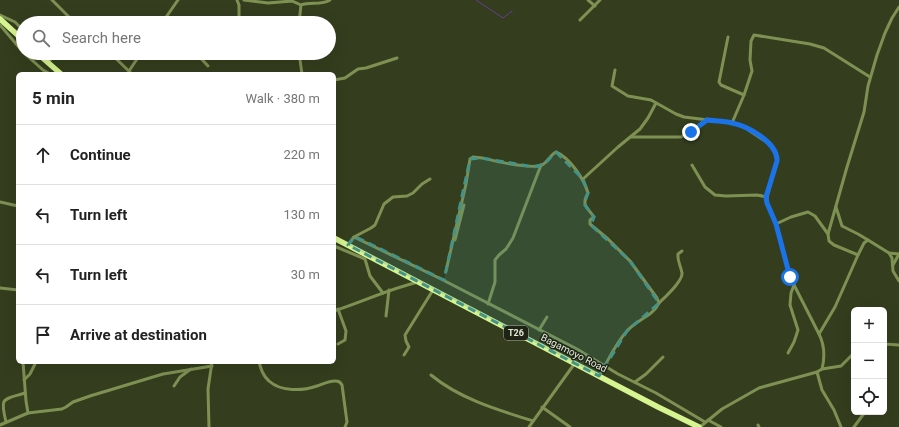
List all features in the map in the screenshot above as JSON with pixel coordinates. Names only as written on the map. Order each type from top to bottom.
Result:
[{"type":"highway","points":[[0,19],[16,34]]},
{"type":"highway","points":[[49,61],[59,72]]},
{"type":"highway","name":"Bagamoyo Road","points":[[336,239],[699,427]]},
{"type":"street","points":[[52,0],[68,16]]},
{"type":"street","points":[[167,16],[178,0]]},
{"type":"street","points":[[237,0],[239,5],[239,16]]},
{"type":"street","points":[[244,0],[268,3],[292,1],[301,5],[308,3],[323,3],[330,0]]},
{"type":"street","points":[[588,0],[595,6]]},
{"type":"street","points":[[580,20],[600,0]]},
{"type":"street","points":[[300,16],[301,5]]},
{"type":"street","points":[[858,255],[834,245],[829,241],[828,234],[864,112],[870,77],[885,33],[892,18],[899,8]]},
{"type":"street","points":[[0,15],[16,23]]},
{"type":"street","points":[[0,26],[7,36],[16,44]]},
{"type":"street","points":[[732,123],[752,71],[750,60],[751,41],[754,35],[818,46],[832,52],[870,77]]},
{"type":"street","points":[[728,37],[719,82],[721,85],[744,95]]},
{"type":"street","points":[[336,80],[345,78],[358,69],[366,68],[397,58]]},
{"type":"street","points":[[32,60],[46,72]]},
{"type":"street","points":[[117,60],[129,71],[136,60]]},
{"type":"street","points":[[202,60],[208,66]]},
{"type":"street","points":[[300,60],[302,72]]},
{"type":"street","points":[[615,70],[612,86],[628,96],[651,100],[680,115],[732,123],[744,127],[756,134],[775,150],[777,161],[766,197],[767,203],[776,224],[787,267],[794,285],[822,340],[824,358],[822,369]]},
{"type":"street","points":[[583,179],[631,137],[648,118],[656,103]]},
{"type":"street","points":[[631,137],[681,137],[691,132],[707,120]]},
{"type":"street","points":[[488,304],[495,282],[495,260],[506,249],[513,238],[542,165],[551,155],[556,152],[568,160],[583,179],[588,193],[584,198],[584,204],[594,217],[590,220],[590,224],[608,239],[630,261],[659,303]]},
{"type":"street","points":[[446,271],[466,184],[470,159],[477,157],[530,167],[542,165]]},
{"type":"street","points":[[692,165],[704,187],[715,195],[757,195],[766,197]]},
{"type":"street","points":[[348,245],[354,237],[375,225],[384,204],[393,197],[407,196],[413,193],[422,184],[430,179]]},
{"type":"street","points":[[0,203],[16,206]]},
{"type":"street","points":[[443,280],[464,205]]},
{"type":"street","points":[[836,207],[842,226],[890,253],[899,254],[892,266]]},
{"type":"street","points":[[776,224],[808,212],[815,216],[828,234]]},
{"type":"street","points":[[354,237],[443,280],[577,349],[605,366],[707,421],[721,427]]},
{"type":"street","points":[[819,334],[835,307],[864,243],[868,240]]},
{"type":"street","points":[[336,247],[365,259],[370,276],[383,293]]},
{"type":"street","points":[[599,376],[616,345],[627,330],[636,322],[648,316],[682,276],[677,258],[678,254],[682,251]]},
{"type":"street","points":[[890,253],[893,272],[899,281]]},
{"type":"street","points":[[338,344],[345,340],[346,334],[338,310],[389,290],[418,282]]},
{"type":"street","points":[[788,353],[798,330],[790,305],[794,285]]},
{"type":"street","points":[[0,288],[16,290]]},
{"type":"street","points":[[386,316],[389,290]]},
{"type":"street","points":[[404,355],[409,347],[405,335],[433,290]]},
{"type":"street","points":[[539,330],[547,317]]},
{"type":"street","points":[[887,344],[899,345]]},
{"type":"street","points":[[635,382],[646,374],[663,357]]},
{"type":"street","points":[[699,427],[722,409],[759,388],[817,372],[822,369],[841,366],[849,358]]},
{"type":"street","points":[[529,427],[575,363]]},
{"type":"street","points":[[23,364],[28,413]]},
{"type":"street","points":[[24,380],[30,374],[35,364]]},
{"type":"street","points":[[260,364],[263,374],[268,381],[282,388],[302,390],[337,380],[340,382],[342,386],[347,422],[345,427]]},
{"type":"street","points":[[0,425],[28,413],[62,409],[73,402],[90,396],[163,374],[212,366],[208,393],[209,427]]},
{"type":"street","points":[[174,386],[180,377],[191,369]]},
{"type":"street","points":[[817,372],[822,390],[834,410],[841,427]]},
{"type":"street","points":[[431,375],[451,389],[474,400],[533,421]]},
{"type":"street","points":[[6,422],[2,406],[4,401],[7,398],[25,393]]},
{"type":"street","points":[[542,407],[570,427]]},
{"type":"street","points":[[854,427],[863,415]]},
{"type":"highlighted area","points":[[556,152],[583,179],[588,193],[584,204],[594,217],[591,225],[630,261],[659,303],[627,331],[599,376],[348,245],[354,237],[358,238],[444,280],[470,159],[482,158],[534,167],[544,164]]},
{"type":"waterway","points":[[476,0],[503,18],[512,11]]},
{"type":"route","points":[[691,132],[707,120],[732,123],[744,127],[756,134],[775,150],[777,161],[766,197],[772,217],[776,224],[790,277]]}]
